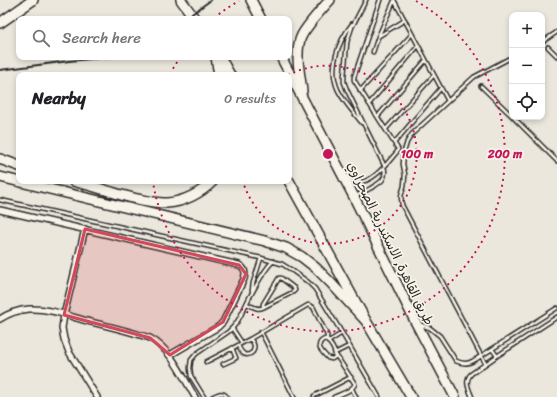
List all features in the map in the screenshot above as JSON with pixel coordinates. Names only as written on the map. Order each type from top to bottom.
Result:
[{"type":"highway","points":[[0,23],[33,0]]},
{"type":"highway","points":[[181,0],[193,16]]},
{"type":"highway","points":[[251,0],[259,16]]},
{"type":"highway","points":[[303,97],[299,58],[302,34],[330,0]]},
{"type":"highway","points":[[216,60],[218,72]]},
{"type":"highway","points":[[222,60],[228,72]]},
{"type":"highway","name":"طريق القاهرة, الاسكندرية الصحراوي","points":[[283,60],[289,72]]},
{"type":"highway","name":"طريق القاهرة, الاسكندرية الصحراوي","points":[[292,77],[455,397]]},
{"type":"highway","points":[[0,159],[16,165]]},
{"type":"highway","points":[[0,177],[16,181]]},
{"type":"highway","points":[[29,184],[257,239],[286,248],[302,257],[316,268],[366,321]]},
{"type":"highway","points":[[84,184],[150,202],[167,203],[182,200],[195,195],[211,184]]},
{"type":"highway","points":[[291,184],[366,321],[411,397]]},
{"type":"street","points":[[0,210],[239,265],[242,267],[246,274],[223,322],[170,355]]},
{"type":"street","points":[[85,229],[62,328],[69,352],[97,397]]},
{"type":"street","points":[[0,319],[16,311],[39,309],[150,338],[161,345],[170,355],[195,397]]},
{"type":"lane","points":[[354,197],[379,183],[385,177],[386,171],[344,82],[347,42],[356,19],[366,0]]},
{"type":"lane","points":[[343,176],[355,182],[362,182],[377,175],[384,165],[397,152],[398,148],[354,80],[380,0]]},
{"type":"lane","points":[[394,0],[448,101]]},
{"type":"lane","points":[[373,52],[394,0]]},
{"type":"lane","points":[[356,19],[346,32],[339,48],[334,62],[334,75],[338,89],[348,106],[365,127]]},
{"type":"lane","points":[[378,37],[405,20]]},
{"type":"lane","points":[[545,40],[557,32]]},
{"type":"lane","points":[[360,90],[412,34]]},
{"type":"lane","points":[[369,104],[418,46]]},
{"type":"lane","points":[[548,47],[557,56]]},
{"type":"lane","points":[[485,363],[402,205],[401,196],[405,175],[403,158],[407,142],[412,134],[474,77],[509,59]]},
{"type":"lane","points":[[378,116],[426,60]]},
{"type":"lane","points":[[386,129],[434,75]]},
{"type":"lane","points":[[481,86],[509,114]]},
{"type":"lane","points":[[394,142],[441,88]]},
{"type":"lane","points":[[515,120],[557,161]]},
{"type":"lane","points":[[0,200],[261,258],[282,264],[303,278],[315,289],[379,397]]},
{"type":"lane","points":[[252,292],[253,283],[261,258]]},
{"type":"lane","points":[[204,397],[191,376],[191,360],[196,354],[225,334],[238,321],[252,292],[267,267],[273,261]]},
{"type":"lane","points":[[247,304],[260,309],[264,308],[293,292],[295,289],[279,278],[263,304],[264,308]]},
{"type":"lane","points":[[206,362],[310,305],[313,307],[327,335],[328,341],[355,384],[352,389],[334,397]]},
{"type":"lane","points":[[416,323],[430,328],[440,336],[456,361],[466,363],[471,362],[481,356],[557,308]]},
{"type":"lane","points":[[472,397],[468,384],[468,377],[471,374],[485,363],[557,317]]},
{"type":"lane","points":[[232,328],[242,343]]},
{"type":"lane","points":[[261,332],[294,397]]},
{"type":"lane","points":[[342,333],[328,341],[320,341],[320,348],[326,357],[330,359],[334,358],[336,354],[349,346]]},
{"type":"lane","points":[[238,345],[242,353],[249,355],[254,350],[250,339]]},
{"type":"lane","points":[[223,364],[236,358],[232,348]]},
{"type":"lane","points":[[492,349],[497,356]]},
{"type":"lane","points":[[314,396],[351,377]]},
{"type":"lane","points":[[352,389],[356,397]]},
{"type":"lane","points":[[212,397],[222,393],[227,397]]},
{"type":"highlighted area","points":[[85,229],[239,265],[246,274],[223,322],[170,355],[150,338],[64,315]]},
{"type":"railway","points":[[189,16],[211,0]]},
{"type":"railway","points":[[0,70],[80,60]]}]
